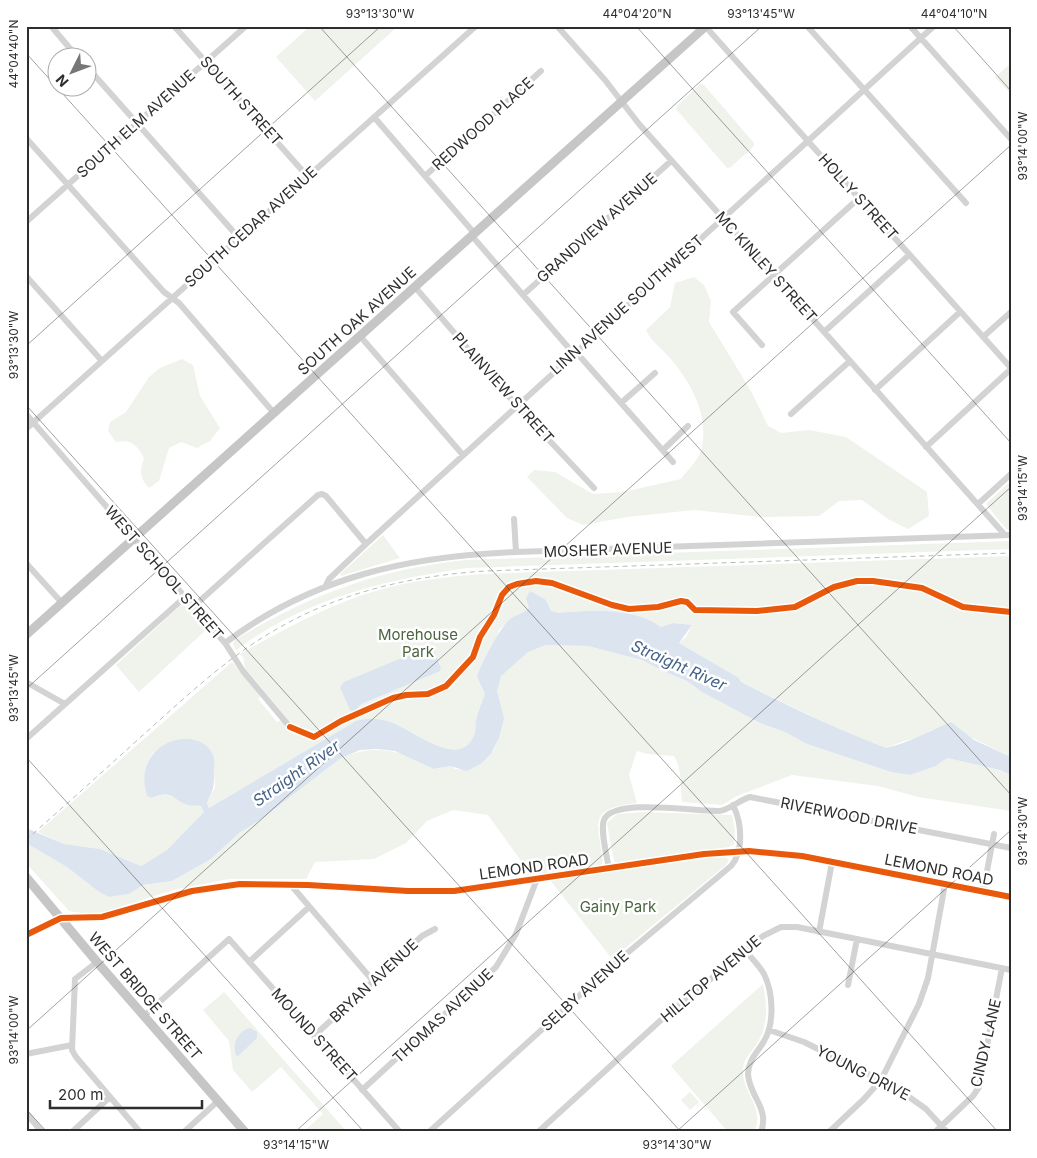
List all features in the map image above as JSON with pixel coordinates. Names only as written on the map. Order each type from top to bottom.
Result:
[{"type":"main road","name":"SOUTH OAK AVENUE","points":[[26,635],[705,26]]},
{"type":"main road","name":"WEST BRIDGE STREET","points":[[26,877],[97,962],[246,1132]]},
{"type":"street","points":[[50,26],[69,48]]},
{"type":"street","name":"SOUTH STREET","points":[[174,26],[308,177]]},
{"type":"street","name":"SOUTH ELM AVENUE","points":[[26,222],[246,26]]},
{"type":"street","name":"SOUTH CEDAR AVENUE","points":[[26,429],[476,26]]},
{"type":"street","name":"MC KINLEY STREET","points":[[556,26],[671,161],[926,447],[1008,535]]},
{"type":"street","name":"HOLLY STREET","points":[[705,26],[1011,369]]},
{"type":"street","points":[[807,26],[966,203]]},
{"type":"street","points":[[910,26],[1011,139]]},
{"type":"street","name":"LINN AVENUE SOUTHWEST","points":[[325,587],[329,579],[366,544],[934,26]]},
{"type":"street","name":"REDWOOD PLACE","points":[[424,176],[541,72]]},
{"type":"street","points":[[98,79],[240,238]]},
{"type":"street","points":[[374,118],[523,295],[673,462]]},
{"type":"street","points":[[26,138],[172,299],[179,303],[274,413]]},
{"type":"street","name":"GRANDVIEW AVENUE","points":[[523,295],[671,161]]},
{"type":"street","points":[[762,345],[733,312],[859,198]]},
{"type":"street","points":[[824,332],[910,255]]},
{"type":"street","points":[[26,276],[102,361]]},
{"type":"street","name":"PLAINVIEW STREET","points":[[415,287],[517,406],[594,488]]},
{"type":"street","points":[[875,390],[960,312]]},
{"type":"street","points":[[983,337],[1011,312]]},
{"type":"street","points":[[360,336],[463,455]]},
{"type":"street","points":[[791,414],[850,361]]},
{"type":"street","points":[[926,447],[1011,369]]},
{"type":"street","points":[[622,403],[655,373]]},
{"type":"street","name":"WEST SCHOOL STREET","points":[[26,414],[225,643],[243,671],[290,726]]},
{"type":"street","points":[[663,450],[688,426]]},
{"type":"street","points":[[978,504],[1011,474]]},
{"type":"street","points":[[193,607],[322,494],[366,544]]},
{"type":"street","points":[[514,519],[516,552]]},
{"type":"street","name":"MOSHER AVENUE","points":[[225,643],[266,616],[325,587],[384,567],[416,560],[459,555],[516,552],[1008,535]]},
{"type":"street","points":[[26,563],[62,603]]},
{"type":"street","points":[[26,739],[185,597]]},
{"type":"street","points":[[26,682],[65,704]]},
{"type":"street","name":"RIVERWOOD DRIVE","points":[[609,869],[602,825],[605,817],[612,812],[650,807],[718,811],[745,799],[755,797],[1011,848]]},
{"type":"street","points":[[733,805],[739,824],[740,852]]},
{"type":"street","points":[[982,892],[994,834]]},
{"type":"street","name":"LEMOND ROAD","points":[[61,918],[102,917],[214,887],[259,883],[425,891],[474,889],[704,854],[740,852],[781,853],[1011,897]]},
{"type":"street","name":"SELBY AVENUE","points":[[429,1132],[613,965],[731,866],[740,852]]},
{"type":"street","points":[[819,932],[832,862]]},
{"type":"street","name":"THOMAS AVENUE","points":[[362,1090],[496,967],[516,934],[538,879]]},
{"type":"street","points":[[290,884],[374,982]]},
{"type":"street","points":[[828,1132],[864,1099],[881,1080],[919,1004],[932,954],[945,884]]},
{"type":"street","points":[[249,962],[309,907]]},
{"type":"street","points":[[26,935],[61,918]]},
{"type":"street","name":"HILLTOP AVENUE","points":[[538,1132],[661,1020],[768,932],[782,927],[797,927],[1011,970]]},
{"type":"street","name":"BRYAN AVENUE","points":[[314,1036],[422,936],[435,929]]},
{"type":"street","name":"MOUND STREET","points":[[144,1016],[229,939],[400,1132]]},
{"type":"street","points":[[848,985],[857,939]]},
{"type":"street","points":[[745,950],[760,969],[767,983],[771,1014],[769,1030],[751,1060],[748,1072],[751,1088],[763,1111],[761,1132]]},
{"type":"street","points":[[97,962],[75,979],[72,1045],[76,1057],[140,1132]]},
{"type":"street","name":"CINDY LANE","points":[[934,1132],[973,1096],[979,1086],[1002,968]]},
{"type":"street","name":"YOUNG DRIVE","points":[[769,1030],[804,1042],[881,1080],[917,1101],[947,1132]]},
{"type":"street","points":[[27,1053],[72,1045]]},
{"type":"street","points":[[72,1132],[110,1097]]},
{"type":"street","points":[[184,1132],[218,1101]]},
{"type":"street","points":[[26,1113],[42,1132]]},
{"type":"green space","points":[[310,26],[398,26],[315,101],[276,57]]},
{"type":"green space","points":[[1011,63],[1011,94],[995,77]]},
{"type":"green space","points":[[700,84],[704,85],[754,143],[754,146],[731,167],[727,168],[676,109]]},
{"type":"green space","points":[[694,277],[704,285],[711,301],[709,322],[751,391],[768,426],[781,433],[809,430],[846,437],[927,492],[929,516],[908,529],[888,519],[862,500],[839,501],[819,516],[761,517],[694,510],[627,517],[583,525],[567,518],[527,477],[534,470],[555,472],[593,494],[623,492],[681,479],[700,454],[703,426],[701,413],[692,390],[679,369],[646,330],[670,307],[675,283]]},
{"type":"green space","points":[[182,359],[193,365],[200,396],[220,428],[210,441],[197,448],[181,442],[169,448],[159,481],[149,488],[142,477],[141,470],[144,458],[136,446],[130,442],[116,442],[108,431],[110,422],[126,412],[149,377],[160,368]]},
{"type":"green space","points":[[1011,481],[1011,531],[1006,529],[986,504]]},
{"type":"green space","points":[[383,535],[400,558],[341,576],[340,574]]},
{"type":"green space","points":[[1011,541],[1011,549],[467,568],[406,579],[346,594],[290,617],[262,632],[236,650],[233,644],[235,640],[263,624],[318,597],[374,577],[434,564],[466,560]]},
{"type":"green space","name":"Morehouse Park","points":[[1011,556],[1011,757],[968,736],[931,730],[919,738],[886,748],[853,736],[741,682],[739,678],[679,643],[686,637],[692,625],[673,623],[661,627],[637,616],[611,611],[558,613],[551,611],[546,600],[527,598],[530,608],[524,614],[511,619],[499,630],[496,641],[491,646],[477,677],[485,694],[476,718],[474,735],[467,745],[458,749],[447,749],[435,745],[390,722],[377,719],[360,720],[209,808],[207,803],[215,787],[213,755],[205,748],[191,741],[178,742],[154,752],[150,757],[146,771],[146,793],[152,798],[164,795],[172,796],[188,804],[201,806],[204,812],[167,850],[141,866],[100,849],[64,844],[38,832],[232,662],[261,696],[258,699],[277,722],[281,720],[293,734],[297,730],[245,668],[243,657],[240,654],[325,610],[379,590],[417,581],[482,574]]},
{"type":"green space","points":[[181,605],[187,606],[207,629],[139,692],[116,665]]},
{"type":"green space","points":[[540,645],[588,646],[642,660],[687,681],[702,692],[760,723],[785,732],[807,744],[891,772],[910,775],[936,766],[947,758],[1000,770],[1011,775],[1011,811],[918,797],[878,786],[792,775],[737,796],[722,805],[682,802],[680,773],[674,756],[647,754],[637,751],[629,775],[637,803],[610,809],[603,813],[599,819],[598,826],[603,861],[601,865],[596,866],[526,876],[519,858],[488,815],[453,810],[427,821],[406,843],[374,859],[315,862],[306,879],[229,879],[173,890],[104,912],[88,914],[69,911],[26,863],[26,843],[67,867],[99,892],[109,897],[129,894],[143,885],[172,881],[211,859],[239,833],[260,820],[341,758],[351,754],[370,750],[389,751],[408,756],[435,769],[450,766],[456,769],[463,769],[478,765],[492,753],[497,742],[499,719],[497,696],[501,676],[513,662]]},
{"type":"green space","points":[[645,812],[732,815],[735,830],[734,844],[729,847],[616,863],[614,861],[607,823],[617,814]]},
{"type":"green space","name":"Gainy Park","points":[[722,856],[729,859],[727,864],[612,959],[550,880]]},
{"type":"green space","points":[[763,984],[766,1008],[765,1023],[760,1038],[746,1059],[743,1068],[743,1077],[755,1108],[757,1123],[754,1132],[728,1132],[671,1066]]},
{"type":"green space","points":[[224,992],[347,1132],[303,1132],[323,1114],[281,1067],[252,1092],[233,1070],[229,1041],[203,1010]]},
{"type":"green space","points":[[690,1092],[699,1102],[690,1110],[681,1100]]},
{"type":"water","name":"Straight River","points":[[530,591],[546,600],[551,611],[558,613],[611,611],[637,616],[661,627],[673,623],[692,625],[679,643],[739,678],[741,682],[831,725],[886,748],[911,740],[951,722],[974,740],[1011,757],[1011,775],[1000,770],[947,758],[936,766],[910,775],[891,772],[807,744],[785,732],[760,723],[702,692],[687,681],[642,660],[588,646],[545,645],[528,652],[501,676],[497,691],[504,718],[499,738],[491,754],[482,763],[467,771],[450,766],[434,769],[395,751],[360,750],[341,758],[260,820],[239,833],[211,859],[172,881],[143,885],[129,894],[109,897],[99,892],[67,867],[26,843],[26,828],[64,844],[100,849],[141,866],[167,850],[204,812],[201,806],[188,805],[172,796],[164,795],[152,798],[147,796],[144,777],[148,761],[157,750],[169,742],[182,739],[195,740],[206,745],[213,755],[214,783],[207,803],[209,808],[360,720],[377,719],[390,722],[435,745],[447,749],[458,749],[467,745],[475,733],[477,717],[485,694],[477,677],[479,671],[505,624],[511,618],[529,608],[526,598]]},
{"type":"water","points":[[428,647],[434,650],[441,669],[440,671],[361,704],[354,712],[350,710],[340,687],[344,682]]},
{"type":"water","points":[[250,1028],[257,1032],[257,1038],[237,1057],[235,1053],[236,1040],[242,1032]]},
{"type":"railway","points":[[26,840],[182,700],[242,651],[275,630],[325,605],[377,588],[430,577],[485,571],[1011,553]]},
{"type":"cycle path","points":[[290,727],[314,737],[341,721],[393,698],[406,695],[428,694],[446,686],[473,657],[480,637],[494,615],[502,595],[509,587],[517,584],[536,581],[552,583],[612,605],[629,609],[658,607],[681,601],[687,602],[695,610],[757,611],[795,607],[834,587],[857,581],[873,581],[922,588],[963,607],[1011,612]]},
{"type":"cycle path","points":[[26,935],[61,918],[102,917],[192,891],[240,884],[308,885],[408,891],[454,891],[704,854],[749,851],[802,856],[1011,897]]}]
